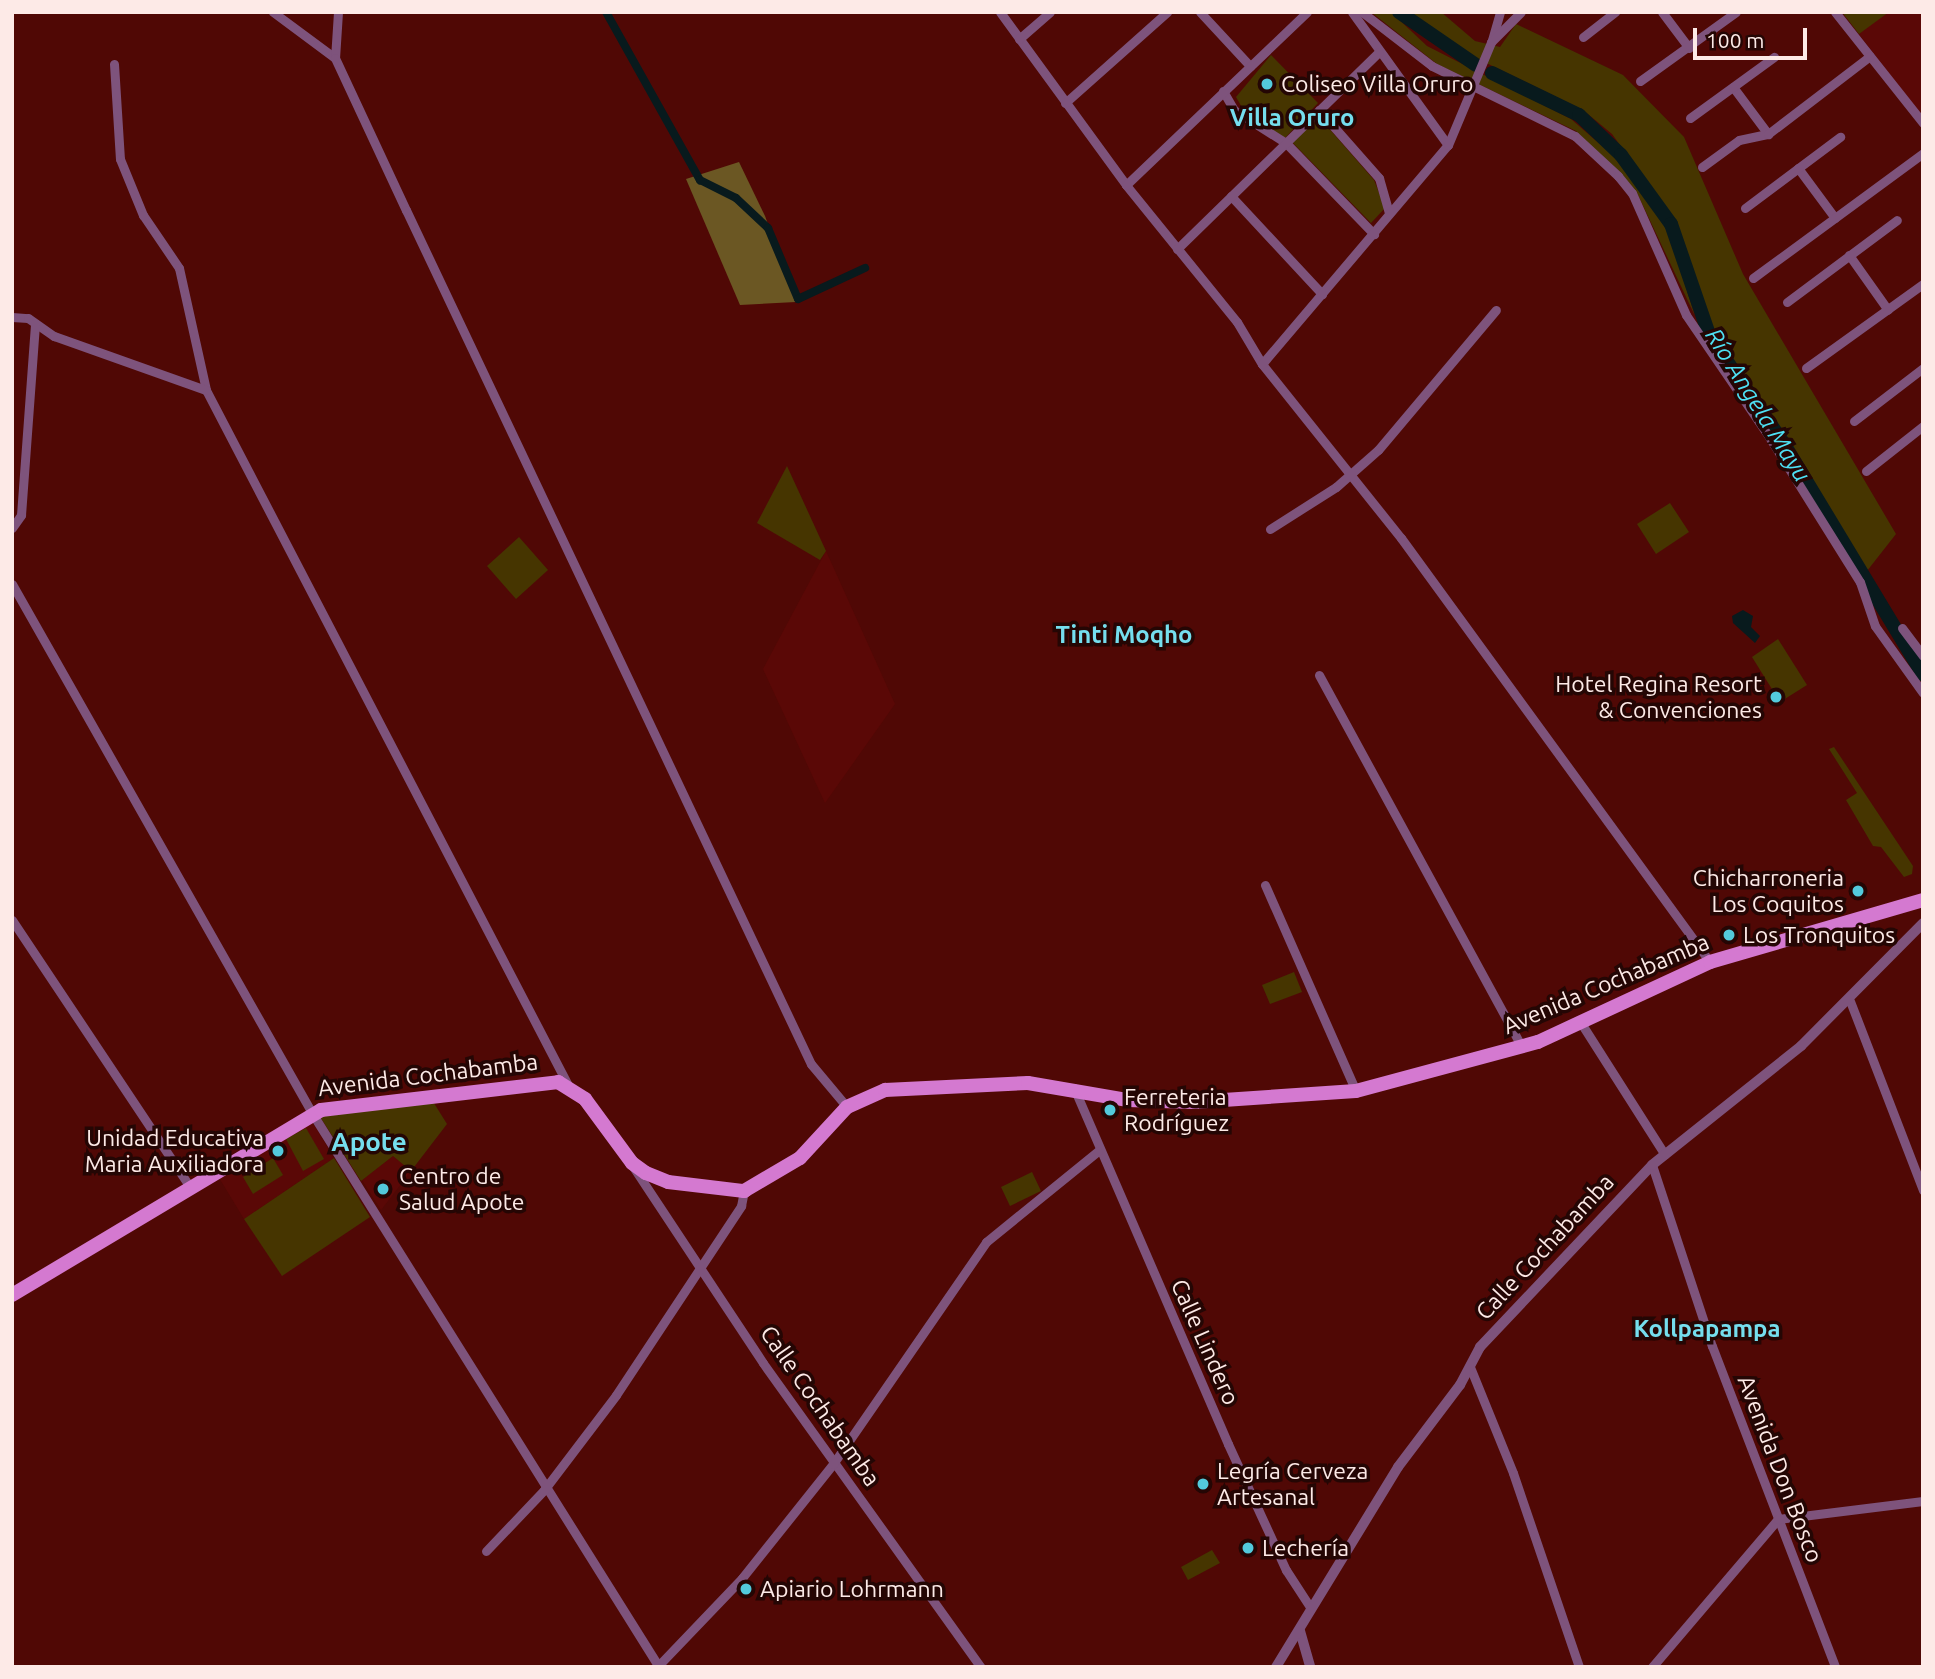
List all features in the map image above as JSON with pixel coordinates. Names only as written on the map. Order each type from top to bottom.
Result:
[{"type":"main road","name":"Avenida Cochabamba","points":[[12,1295],[176,1186],[189,1185],[312,1113],[549,1082],[569,1087],[585,1099],[632,1163],[668,1182],[744,1191],[800,1158],[847,1107],[885,1090],[1028,1083],[1074,1088],[1127,1100],[1194,1102],[1356,1091],[1522,1046],[1581,1023],[1710,961],[1917,901]]},
{"type":"main road","points":[[1917,901],[1923,916]]},
{"type":"main road","name":"Avenida Cochabamba","points":[[12,1284],[117,1227]]},
{"type":"street","points":[[273,12],[335,58],[811,1064],[847,1107]]},
{"type":"street","points":[[335,58],[338,12]]},
{"type":"street","points":[[1000,12],[1126,185],[1237,322],[1262,364],[1409,548],[1710,961]]},
{"type":"street","points":[[1019,39],[1050,12]]},
{"type":"street","points":[[1065,103],[1167,12]]},
{"type":"street","points":[[1200,12],[1250,66]]},
{"type":"street","points":[[1126,185],[1307,12]]},
{"type":"street","points":[[1352,12],[1448,145]]},
{"type":"street","points":[[1362,12],[1432,66],[1575,136],[1632,194],[1686,315],[1768,435],[1860,582],[1875,626],[1923,693]]},
{"type":"street","points":[[1262,364],[1448,145],[1476,86],[1500,12]]},
{"type":"street","points":[[1491,42],[1521,12]]},
{"type":"street","points":[[1583,37],[1615,12]]},
{"type":"street","points":[[1662,12],[1689,48]]},
{"type":"street","points":[[1640,81],[1735,12]]},
{"type":"street","points":[[1835,12],[1923,123]]},
{"type":"street","points":[[1177,249],[1379,52]]},
{"type":"street","points":[[1702,167],[1739,140],[1768,134],[1870,56]]},
{"type":"street","points":[[1690,118],[1774,57]]},
{"type":"street","points":[[114,64],[120,159],[143,215],[178,268],[206,390],[569,1087]]},
{"type":"street","points":[[1733,87],[1768,134]]},
{"type":"street","points":[[1223,91],[1234,110],[1286,143],[1374,234]]},
{"type":"street","points":[[1319,110],[1379,178],[1390,212]]},
{"type":"street","points":[[1745,208],[1840,137]]},
{"type":"street","points":[[1753,278],[1923,153]]},
{"type":"street","points":[[1798,168],[1835,218]]},
{"type":"street","points":[[1231,196],[1322,294]]},
{"type":"street","points":[[1787,302],[1897,220]]},
{"type":"street","points":[[1849,256],[1888,310]]},
{"type":"street","points":[[1806,368],[1923,284]]},
{"type":"street","points":[[1270,530],[1349,475],[1378,450],[1496,310]]},
{"type":"street","points":[[12,317],[34,324],[110,359],[206,390]]},
{"type":"street","points":[[12,528],[21,515],[34,324]]},
{"type":"street","points":[[1854,421],[1920,371],[1923,382]]},
{"type":"street","points":[[1866,471],[1923,426]]},
{"type":"street","points":[[12,584],[312,1113],[544,1490],[659,1666],[726,1597],[834,1464],[986,1242],[1097,1151]]},
{"type":"street","points":[[1902,628],[1923,656]]},
{"type":"street","points":[[1319,675],[1522,1046]]},
{"type":"street","points":[[1265,885],[1356,1091]]},
{"type":"street","points":[[12,920],[189,1185]]},
{"type":"street","name":"Calle Cochabamba","points":[[1276,1667],[1398,1466],[1469,1367],[1479,1347],[1653,1165],[1756,1084],[1850,1001],[1923,923]]},
{"type":"street","points":[[1850,1001],[1923,1190]]},
{"type":"street","points":[[1581,1023],[1665,1155]]},
{"type":"street","name":"Calle Lindero","points":[[1074,1088],[1097,1151],[1286,1570],[1310,1607]]},
{"type":"street","name":"Calle Cochabamba","points":[[632,1163],[834,1464],[982,1667]]},
{"type":"street","name":"Avenida Don Bosco","points":[[1653,1165],[1778,1519],[1835,1667]]},
{"type":"street","points":[[486,1551],[544,1490],[616,1395],[741,1206],[744,1191]]},
{"type":"street","points":[[1469,1367],[1513,1473],[1579,1667]]},
{"type":"street","points":[[1652,1667],[1778,1519],[1923,1501]]},
{"type":"street","points":[[1300,1631],[1310,1667]]},
{"type":"shaded area","points":[[1371,12],[1391,12],[1427,46],[1571,119],[1617,159],[1666,225],[1695,316],[1638,195],[1576,131],[1437,64]]},
{"type":"shaded area","points":[[1407,12],[1441,12],[1475,41],[1500,47],[1516,24],[1623,75],[1684,137],[1743,274],[1896,534],[1867,571],[1723,347],[1705,313],[1675,221],[1612,134],[1583,110],[1447,44]]},
{"type":"shaded area","points":[[1842,12],[1923,12],[1923,117],[1908,98]]},
{"type":"shaded area","points":[[1842,12],[1889,12],[1859,34]]},
{"type":"shaded area","points":[[1271,55],[1318,103],[1284,139],[1244,111],[1236,97]]},
{"type":"shaded area","points":[[1319,117],[1374,180],[1385,208],[1371,223],[1292,142]]},
{"type":"shaded area","points":[[739,162],[765,216],[796,302],[740,305],[686,179]]},
{"type":"shaded area","points":[[787,466],[826,551],[820,560],[757,523]]},
{"type":"shaded area","points":[[1670,503],[1689,532],[1656,554],[1637,524]]},
{"type":"shaded area","points":[[519,537],[548,570],[516,599],[487,566]]},
{"type":"shaded area","points":[[826,551],[895,704],[825,803],[763,669]]},
{"type":"shaded area","points":[[1743,610],[1753,616],[1751,627],[1760,636],[1755,643],[1733,623],[1732,616]]},
{"type":"shaded area","points":[[1778,639],[1807,685],[1780,702],[1752,657]]},
{"type":"shaded area","points":[[1834,747],[1913,866],[1912,874],[1904,877],[1881,847],[1873,846],[1846,800],[1857,793],[1829,749]]},
{"type":"shaded area","points":[[1294,972],[1302,992],[1270,1004],[1262,985]]},
{"type":"shaded area","points":[[432,1100],[447,1124],[411,1171],[393,1156],[361,1181],[319,1115]]},
{"type":"shaded area","points":[[311,1120],[334,1158],[244,1219],[218,1176]]},
{"type":"shaded area","points":[[306,1128],[324,1159],[303,1171],[286,1139]]},
{"type":"shaded area","name":"Centro de Salud Apote","points":[[393,1156],[411,1171],[381,1210],[362,1180]]},
{"type":"shaded area","points":[[273,1158],[283,1175],[253,1194],[243,1177]]},
{"type":"shaded area","points":[[334,1158],[370,1217],[282,1276],[244,1219]]},
{"type":"shaded area","points":[[1032,1172],[1041,1191],[1010,1206],[1001,1187]]},
{"type":"shaded area","points":[[1212,1550],[1220,1563],[1188,1580],[1181,1567]]},
{"type":"waterway","points":[[606,12],[700,180],[736,198],[768,228],[798,299],[865,268]]},
{"type":"waterway","name":"Río Angela Mayu","points":[[1399,12],[1476,65]]},
{"type":"waterway","name":"Río Angela Mayu","points":[[1492,73],[1579,115],[1621,155],[1671,224],[1710,337],[1784,444],[1923,674]]},
{"type":"place","name":"Coliseo Villa Oruro","points":[[1267,84]]},
{"type":"place","name":"Hotel Regina Resort & Convenciones","points":[[1776,697]]},
{"type":"place","name":"Chicharroneria Los Coquitos","points":[[1858,891]]},
{"type":"place","name":"Los Tronquitos","points":[[1729,935]]},
{"type":"place","name":"Ferreteria Rodríguez","points":[[1110,1110]]},
{"type":"place","name":"Unidad Educativa Maria Auxiliadora","points":[[278,1151]]},
{"type":"place","name":"Centro de Salud Apote","points":[[383,1189]]},
{"type":"place","name":"Legría Cerveza Artesanal","points":[[1203,1484]]},
{"type":"place","name":"Lechería","points":[[1248,1548]]},
{"type":"place","name":"Apiario Lohrmann","points":[[746,1589]]},
{"type":"district","name":"Villa Oruro","points":[[1292,118]]},
{"type":"district","name":"Tinti Moqho","points":[[1124,635]]},
{"type":"district","name":"Apote","points":[[369,1142]]},
{"type":"district","name":"Kollpapampa","points":[[1707,1329]]}]
